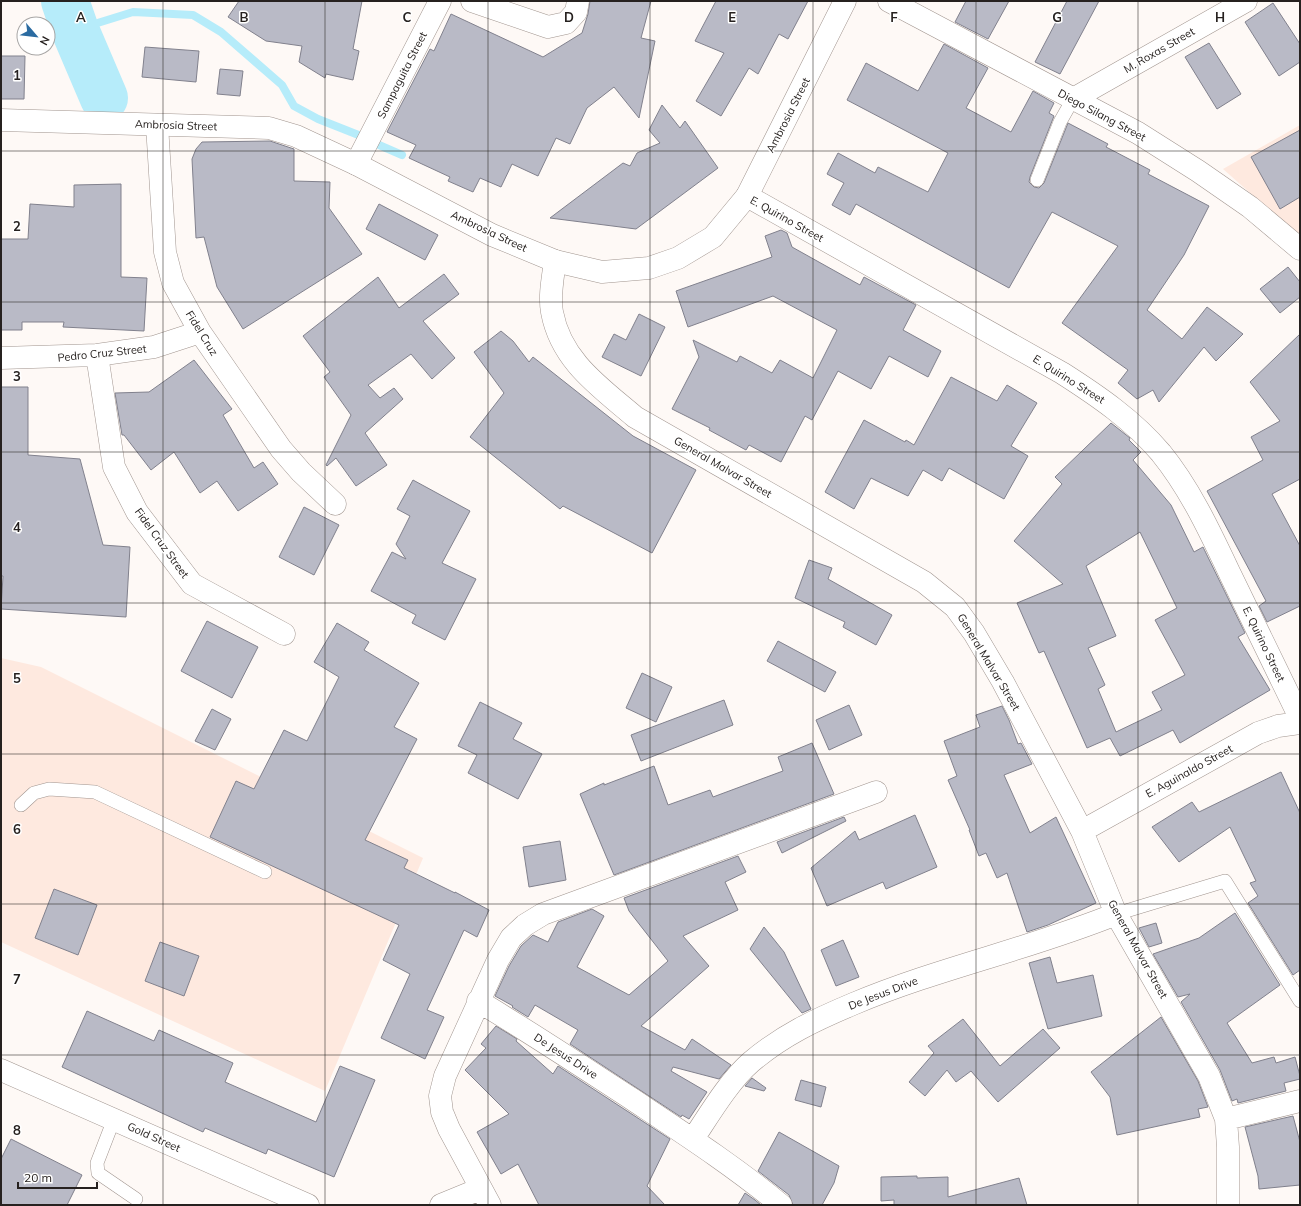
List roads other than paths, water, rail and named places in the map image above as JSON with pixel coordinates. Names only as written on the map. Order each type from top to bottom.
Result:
[{"type":"street","name":"Sampaguita Street","points":[[360,156],[440,1]]},
{"type":"street","points":[[472,1],[548,27],[566,23],[577,6]]},
{"type":"street","name":"Ambrosia Street","points":[[1,120],[269,128],[360,156],[492,236],[555,261],[602,272],[649,268],[678,258],[713,237],[747,196],[845,1]]},
{"type":"street","name":"Diego Silang Street","points":[[889,1],[1138,133],[1198,170],[1250,207],[1300,249]]},
{"type":"street","name":"M. Roxas Street","points":[[1073,99],[1246,1]]},
{"type":"street","name":"Fidel Cruz","points":[[158,125],[165,252],[173,283],[200,332],[281,449],[301,472],[334,504]]},
{"type":"street","name":"E. Quirino Street","points":[[747,196],[1062,373],[1098,396],[1134,425],[1161,453],[1184,486],[1206,523],[1300,718]]},
{"type":"street","name":"General Malvar Street","points":[[555,261],[552,285],[552,312],[561,341],[576,365],[599,386],[636,417],[924,582],[954,607],[974,633],[1003,682],[1082,830],[1116,914],[1209,1076],[1226,1119],[1228,1147],[1228,1205]]},
{"type":"street","name":"Pedro Cruz Street","points":[[1,358],[97,355],[154,348],[200,332]]},
{"type":"street","name":"Fidel Cruz Street","points":[[97,355],[114,467],[137,512],[192,584],[284,634]]},
{"type":"street","name":"E. Aguinaldo Street","points":[[1082,830],[1258,733],[1278,726],[1300,722]]},
{"type":"street","points":[[441,1205],[485,1197],[444,1118],[440,1096],[444,1076],[478,1001],[498,960],[511,938],[525,925],[543,914],[876,792]]},
{"type":"street","name":"De Jesus Drive","points":[[693,1139],[720,1098],[750,1063],[786,1035],[896,986],[985,959],[1116,914]]},
{"type":"street","name":"De Jesus Drive","points":[[478,1001],[533,1034],[693,1139],[750,1179],[781,1205]]},
{"type":"street","name":"Gold Street","points":[[1,1070],[308,1205]]},
{"type":"street","points":[[1226,1119],[1300,1101]]},
{"type":"lane","points":[[1037,180],[1060,122],[1073,99]]},
{"type":"lane","points":[[21,805],[34,793],[49,789],[95,792],[265,872]]},
{"type":"lane","points":[[1116,914],[1225,881],[1300,1001]]},
{"type":"lane","points":[[114,1119],[97,1163],[98,1173],[136,1199]]},
{"type":"waterway","points":[[65,1],[75,30],[104,98]]},
{"type":"waterway","points":[[75,30],[133,12],[193,15],[221,32],[282,85],[294,106],[318,119],[361,136]]},
{"type":"waterway","points":[[379,145],[402,155]]}]
